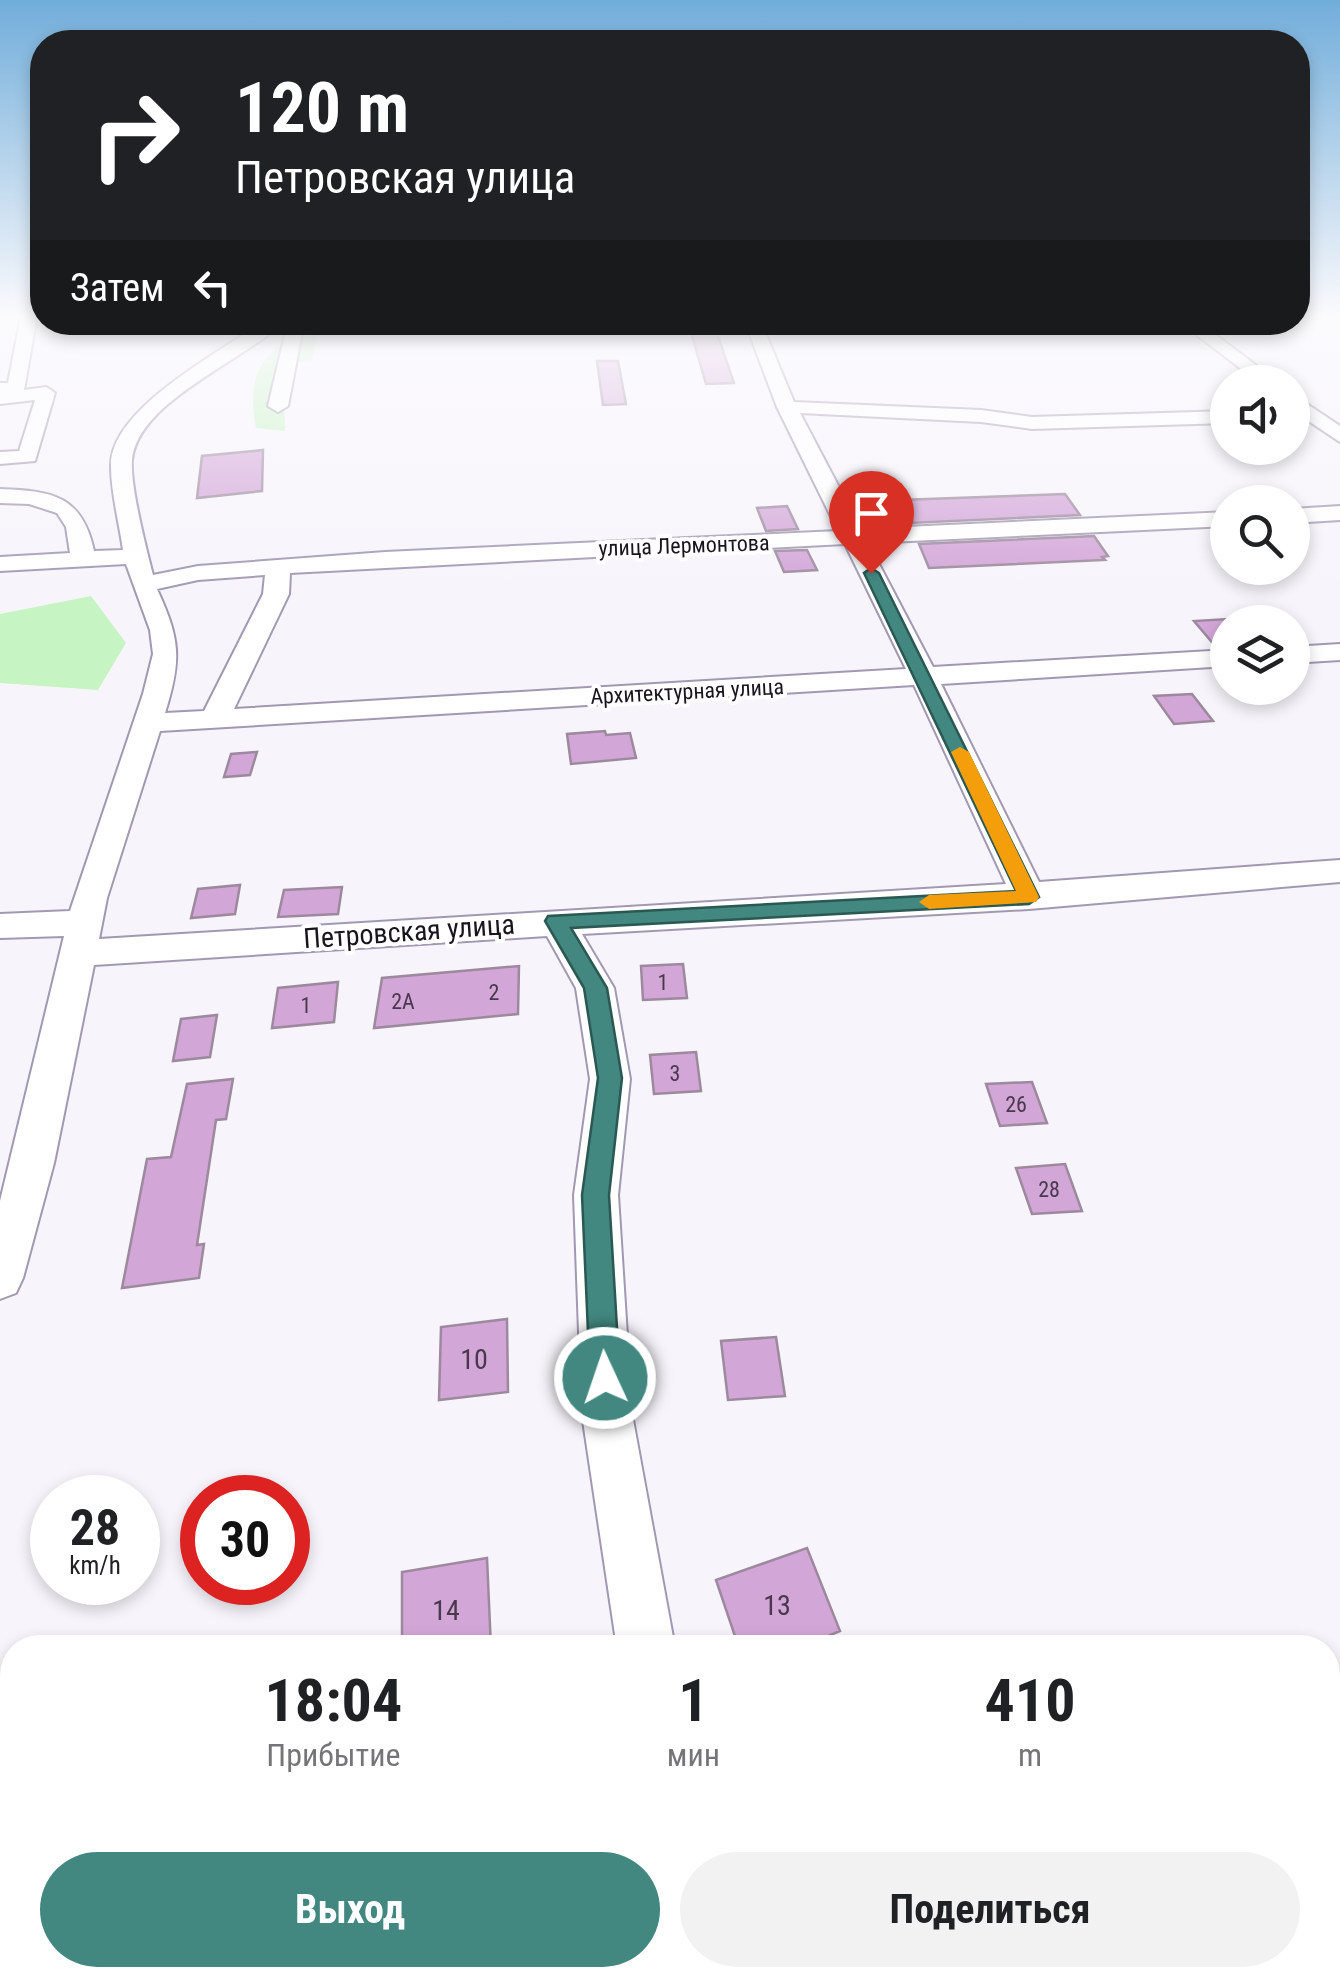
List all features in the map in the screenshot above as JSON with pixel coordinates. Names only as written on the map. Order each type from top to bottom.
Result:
[{"type":"street","points":[[0,458],[28,457],[42,409]]},
{"type":"street","points":[[0,1278],[33,1164],[80,938],[166,654],[163,630],[140,570],[121,464],[127,438],[156,409]]},
{"type":"street","points":[[788,409],[924,676],[1029,897]]},
{"type":"street","points":[[823,409],[981,416],[1032,423],[1210,418]]},
{"type":"street","points":[[1310,414],[1340,413]]},
{"type":"street","points":[[1310,419],[1340,436]]},
{"type":"street","points":[[0,496],[31,497],[65,508],[77,527],[83,558]]},
{"type":"street","points":[[1310,515],[1340,513]]},
{"type":"street","name":"улица Лермонтова","points":[[0,564],[83,558],[140,570],[198,573],[1210,520]]},
{"type":"street","points":[[214,720],[276,594],[278,566]]},
{"type":"street","points":[[1310,653],[1340,652]]},
{"type":"street","name":"Архитектурная улица","points":[[147,723],[1210,659]]},
{"type":"street","name":"Петровская улица","points":[[0,926],[80,938],[556,921],[1029,897],[1340,872]]},
{"type":"street","points":[[556,921],[595,988],[610,1078],[596,1195],[607,1414],[644,1635]]},
{"type":"green space","points":[[253,409],[284,411],[285,431],[256,428]]},
{"type":"green space","points":[[91,596],[126,643],[98,690],[0,683],[0,614]]},
{"type":"building","points":[[263,450],[262,491],[197,498],[202,456]]},
{"type":"building","points":[[1065,494],[1080,515],[910,523],[900,500]]},
{"type":"building","points":[[787,506],[798,529],[766,531],[757,508]]},
{"type":"building","points":[[1094,536],[1108,556],[1102,557],[1105,560],[929,568],[919,544]]},
{"type":"building","points":[[807,550],[817,570],[784,572],[775,551]]},
{"type":"building","points":[[1210,620],[1210,640],[1194,621]]},
{"type":"building","points":[[1192,694],[1213,721],[1174,724],[1154,696]]},
{"type":"building","points":[[605,731],[606,735],[630,733],[636,758],[571,764],[567,734]]},
{"type":"building","points":[[257,752],[250,775],[224,777],[231,754]]},
{"type":"building","points":[[240,885],[235,914],[191,918],[198,889]]},
{"type":"building","points":[[342,887],[338,914],[278,917],[284,890]]},
{"type":"building","points":[[683,964],[687,998],[643,1000],[641,966]]},
{"type":"building","points":[[519,966],[518,1014],[374,1028],[382,978]]},
{"type":"building","points":[[338,982],[334,1022],[272,1028],[278,988]]},
{"type":"building","points":[[217,1015],[210,1057],[173,1061],[181,1019]]},
{"type":"building","points":[[696,1052],[701,1091],[654,1094],[650,1055]]},
{"type":"building","points":[[233,1079],[226,1119],[216,1120],[197,1245],[204,1244],[199,1278],[122,1288],[147,1159],[171,1157],[187,1084]]},
{"type":"building","points":[[1032,1082],[1047,1123],[1000,1126],[986,1084]]},
{"type":"building","points":[[1065,1164],[1082,1211],[1032,1214],[1016,1168]]},
{"type":"building","points":[[507,1319],[508,1392],[439,1400],[441,1327]]},
{"type":"building","points":[[776,1337],[785,1396],[728,1400],[721,1341]]},
{"type":"building","points":[[807,1548],[840,1631],[831,1635],[735,1635],[716,1580]]},
{"type":"building","points":[[487,1558],[490,1635],[402,1635],[402,1572]]},
{"type":"slow traffic","points":[[929,902],[1029,897],[960,752]]},
{"type":"route","points":[[605,1378],[596,1195],[610,1078],[595,988],[556,921],[1029,897],[871,573]]}]
